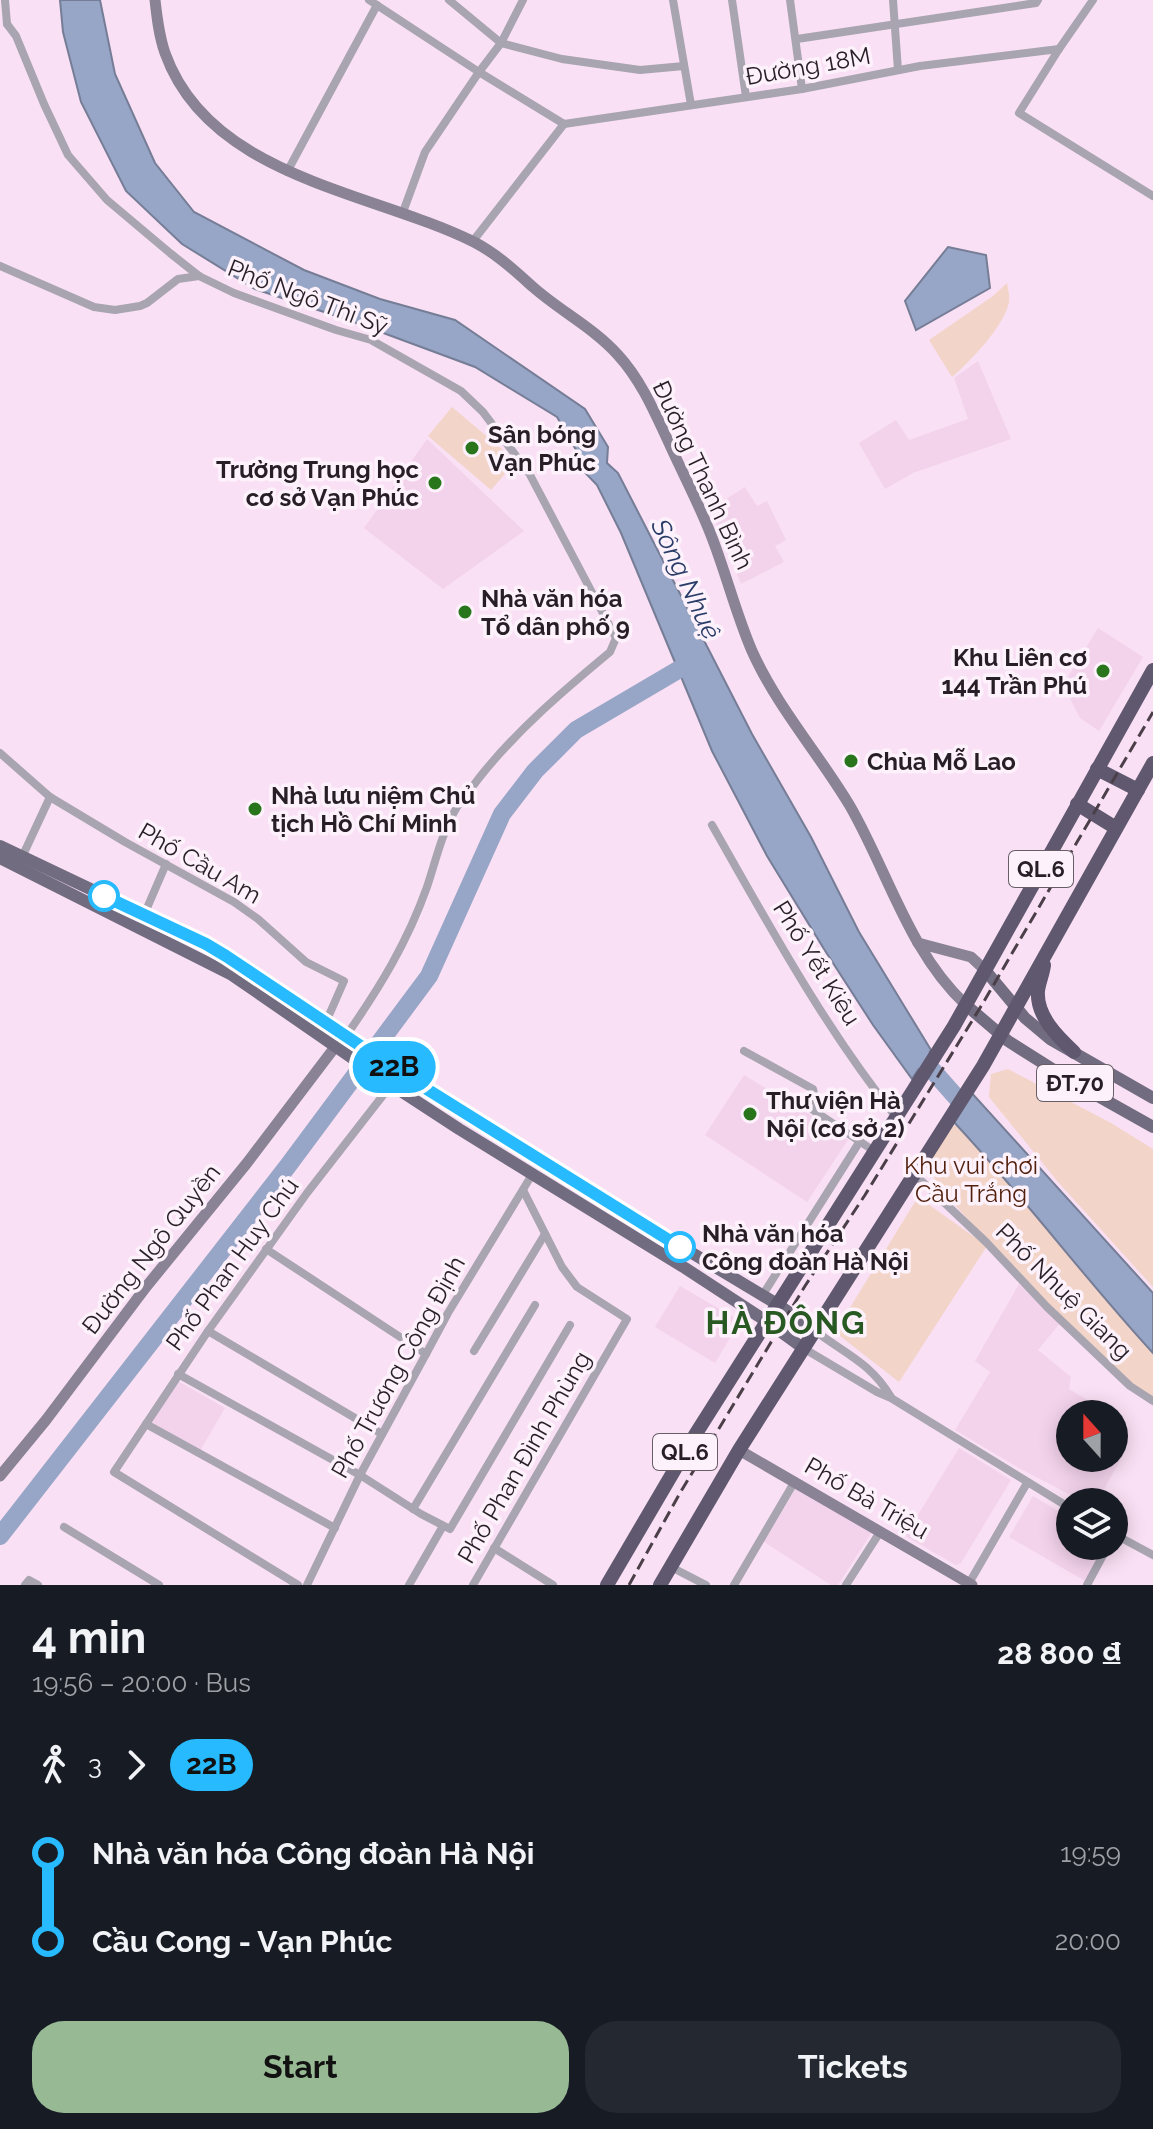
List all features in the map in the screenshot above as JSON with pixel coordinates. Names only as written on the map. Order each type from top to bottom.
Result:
[{"type":"highway","name":"QL.6","points":[[607,1585],[695,1435],[954,1026],[1153,670]]},
{"type":"highway","name":"QL.6","points":[[660,1585],[739,1450],[819,1333],[983,1066],[1153,763]]},
{"type":"highway","points":[[1097,769],[1138,790]]},
{"type":"highway","points":[[1077,804],[1116,828]]},
{"type":"highway","points":[[1045,955],[1038,991],[1040,1002],[1053,1032],[1074,1052]]},
{"type":"main road","points":[[0,846],[206,944],[398,1070],[819,1333]]},
{"type":"main road","points":[[0,858],[232,975],[338,1050],[752,1311],[808,1350]]},
{"type":"main road","name":"ĐT.70","points":[[985,970],[1025,1018],[1050,1039],[1153,1098]]},
{"type":"main road","points":[[260,995],[268,983]]},
{"type":"main road","name":"ĐT.70","points":[[966,1005],[1008,1041],[1153,1127]]},
{"type":"main road","points":[[389,1083],[398,1085],[402,1082],[398,1070]]},
{"type":"main road","points":[[443,1118],[443,1108],[453,1104]]},
{"type":"main road","points":[[594,1212],[602,1199]]},
{"type":"main road","points":[[752,1311],[762,1296]]},
{"type":"street","points":[[4,24],[5,0]]},
{"type":"street","name":"Đường Thanh Bình","points":[[155,0],[166,56],[182,87],[203,115],[235,143],[287,172],[403,212],[473,241],[518,272],[616,352],[650,401],[711,534],[752,651],[775,693],[849,804],[918,943],[950,991],[966,1005]]},
{"type":"street","points":[[449,0],[501,43],[562,59],[640,70],[684,66]]},
{"type":"street","points":[[403,212],[425,152],[501,43],[523,0]]},
{"type":"street","points":[[673,0],[691,105]]},
{"type":"street","points":[[732,0],[746,97]]},
{"type":"street","points":[[790,0],[802,89]]},
{"type":"street","points":[[893,0],[898,70]]},
{"type":"street","points":[[797,39],[1036,3],[1038,0]]},
{"type":"street","points":[[1093,0],[1019,113],[1153,196]]},
{"type":"street","points":[[287,172],[373,2],[564,124],[473,241]]},
{"type":"street","name":"Phố Ngô Thì Sỹ","points":[[4,24],[16,36],[68,155],[107,200],[199,276],[270,307],[371,340],[461,391],[483,412],[529,473],[616,638],[610,652],[521,729],[457,806],[439,845],[427,886],[400,952],[348,1037]]},
{"type":"street","name":"Đường 18M","points":[[564,124],[802,89],[898,70],[1059,49]]},
{"type":"street","points":[[0,266],[94,307],[110,310],[140,306],[178,279],[199,276]]},
{"type":"street","name":"Phố Cầu Am","points":[[0,753],[50,797],[165,866],[234,902],[306,962],[344,981],[326,1022]]},
{"type":"street","points":[[23,855],[50,797]]},
{"type":"street","name":"Phố Yết Kiêu","points":[[712,825],[783,951],[860,1069],[899,1111]]},
{"type":"street","points":[[144,915],[165,866]]},
{"type":"street","points":[[918,943],[971,957],[985,970]]},
{"type":"street","name":"Đường Ngô Quyền","points":[[0,1476],[146,1287],[338,1050]]},
{"type":"street","points":[[744,1051],[813,1089],[813,1110],[874,1151]]},
{"type":"street","name":"Phố Phan Huy Chú","points":[[298,1585],[114,1472],[208,1331],[389,1083]]},
{"type":"street","points":[[762,1296],[860,1141]]},
{"type":"street","name":"Phố Trương Công Định","points":[[307,1585],[360,1475],[448,1313],[533,1173]]},
{"type":"street","name":"Phố Nhuệ Giang","points":[[914,1174],[1130,1386],[1153,1401]]},
{"type":"street","points":[[474,1351],[545,1234],[523,1190]]},
{"type":"street","name":"Phố Phan Đình Phùng","points":[[473,1585],[627,1319],[577,1287],[562,1267],[545,1234]]},
{"type":"street","points":[[266,1249],[426,1354]]},
{"type":"street","points":[[413,1509],[535,1305]]},
{"type":"street","points":[[178,1374],[450,1529],[570,1325]]},
{"type":"street","points":[[208,1331],[382,1434]]},
{"type":"street","points":[[819,1333],[880,1378],[891,1398]]},
{"type":"street","points":[[808,1350],[1056,1500]]},
{"type":"street","points":[[146,1424],[335,1528]]},
{"type":"street","name":"Phố Bà Triệu","points":[[739,1450],[970,1584]]},
{"type":"street","points":[[734,1585],[795,1481]]},
{"type":"street","points":[[970,1584],[1027,1483]]},
{"type":"street","points":[[409,1585],[443,1526]]},
{"type":"street","points":[[64,1527],[159,1585]]},
{"type":"street","points":[[846,1585],[880,1532]]},
{"type":"street","points":[[1128,1542],[1153,1555]]},
{"type":"street","points":[[494,1548],[553,1585]]},
{"type":"street","points":[[1087,1585],[1100,1560]]},
{"type":"street","points":[[671,1567],[706,1585]]},
{"type":"street","points":[[25,1585],[29,1580],[38,1585]]},
{"type":"shaded area","points":[[978,361],[1011,439],[913,473],[885,489],[859,443],[896,420],[909,440],[968,419],[954,378]]},
{"type":"shaded area","name":"Trường Trung học cơ sở Vạn Phúc","points":[[427,439],[524,531],[443,589],[364,528]]},
{"type":"shaded area","points":[[745,487],[757,506],[767,501],[786,540],[775,546],[784,562],[741,584],[710,509]]},
{"type":"shaded area","name":"Khu Liên cơ 144 Trần Phú","points":[[1098,628],[1143,657],[1099,731],[1080,718],[1063,685]]},
{"type":"shaded area","points":[[744,1075],[848,1140],[807,1202],[705,1135]]},
{"type":"shaded area","points":[[1019,1284],[1060,1323],[1038,1350],[1071,1377],[1069,1389],[1088,1400],[1056,1400],[1056,1472],[1114,1472],[1105,1488],[1057,1488],[955,1430],[990,1372],[975,1361]]},
{"type":"shaded area","points":[[680,1286],[735,1318],[737,1326],[715,1363],[655,1327]]},
{"type":"shaded area","points":[[176,1380],[225,1408],[200,1451],[151,1423]]},
{"type":"shaded area","points":[[959,1448],[1011,1480],[961,1563],[956,1565],[905,1536]]},
{"type":"shaded area","points":[[796,1488],[872,1532],[838,1585],[831,1585],[764,1542]]},
{"type":"shaded area","points":[[1033,1496],[1056,1510],[1056,1560],[1097,1560],[1085,1581],[1009,1537]]},
{"type":"green space","points":[[1007,283],[1009,302],[1001,321],[952,377],[929,340]]},
{"type":"green space","name":"Sân bóng Vạn Phúc","points":[[452,407],[516,461],[491,490],[428,436]]},
{"type":"green space","points":[[1008,1069],[1111,1123],[1153,1149],[1153,1287],[1058,1182],[989,1097],[991,1074]]},
{"type":"green space","name":"Khu vui chơi Cầu Trắng","points":[[958,1124],[993,1159],[1153,1350],[1153,1399],[1131,1385],[1048,1306],[942,1191],[932,1173],[930,1161],[943,1136]]},
{"type":"green space","points":[[918,1197],[987,1246],[899,1382],[835,1332]]},
{"type":"water","points":[[60,0],[100,0],[115,74],[155,163],[194,212],[304,270],[380,299],[455,320],[585,409],[608,447],[607,463],[618,473],[752,734],[811,837],[859,932],[931,1050],[912,1079],[873,1025],[767,856],[712,751],[621,533],[597,485],[573,460],[579,455],[557,417],[475,367],[255,289],[182,244],[126,191],[81,102],[63,32]]},
{"type":"water","points":[[948,247],[986,255],[990,288],[916,330],[905,301]]},
{"type":"water","points":[[969,1090],[1153,1293],[1153,1353],[951,1119]]},
{"type":"waterway","points":[[0,1536],[287,1167],[429,976],[502,814],[535,771],[576,730],[695,660]]},
{"type":"waterway","name":"Sông Nhuệ","points":[[919,1055],[971,1114]]},
{"type":"railway","points":[[629,1585],[680,1493],[805,1286],[983,1003],[1153,712]]},
{"type":"bus line","name":"22B","points":[[104,896],[226,956],[401,1073],[680,1247]]},
{"type":"place","name":"Sân bóng Vạn Phúc","points":[[472,448]]},
{"type":"place","name":"Trường Trung học cơ sở Vạn Phúc","points":[[435,483]]},
{"type":"place","name":"Nhà văn hóa Tổ dân phố 9","points":[[465,612]]},
{"type":"place","name":"Khu Liên cơ 144 Trần Phú","points":[[1103,671]]},
{"type":"place","name":"Chùa Mỗ Lao","points":[[851,761]]},
{"type":"place","name":"Nhà lưu niệm Chủ tịch Hồ Chí Minh","points":[[255,809]]},
{"type":"place","name":"Thư viện Hà Nội (cơ sở 2)","points":[[750,1114]]},
{"type":"place","name":"Nhà văn hóa Công đoàn Hà Nội","points":[[680,1247]]},
{"type":"district","name":"HÀ ĐÔNG","points":[[786,1322]]}]
